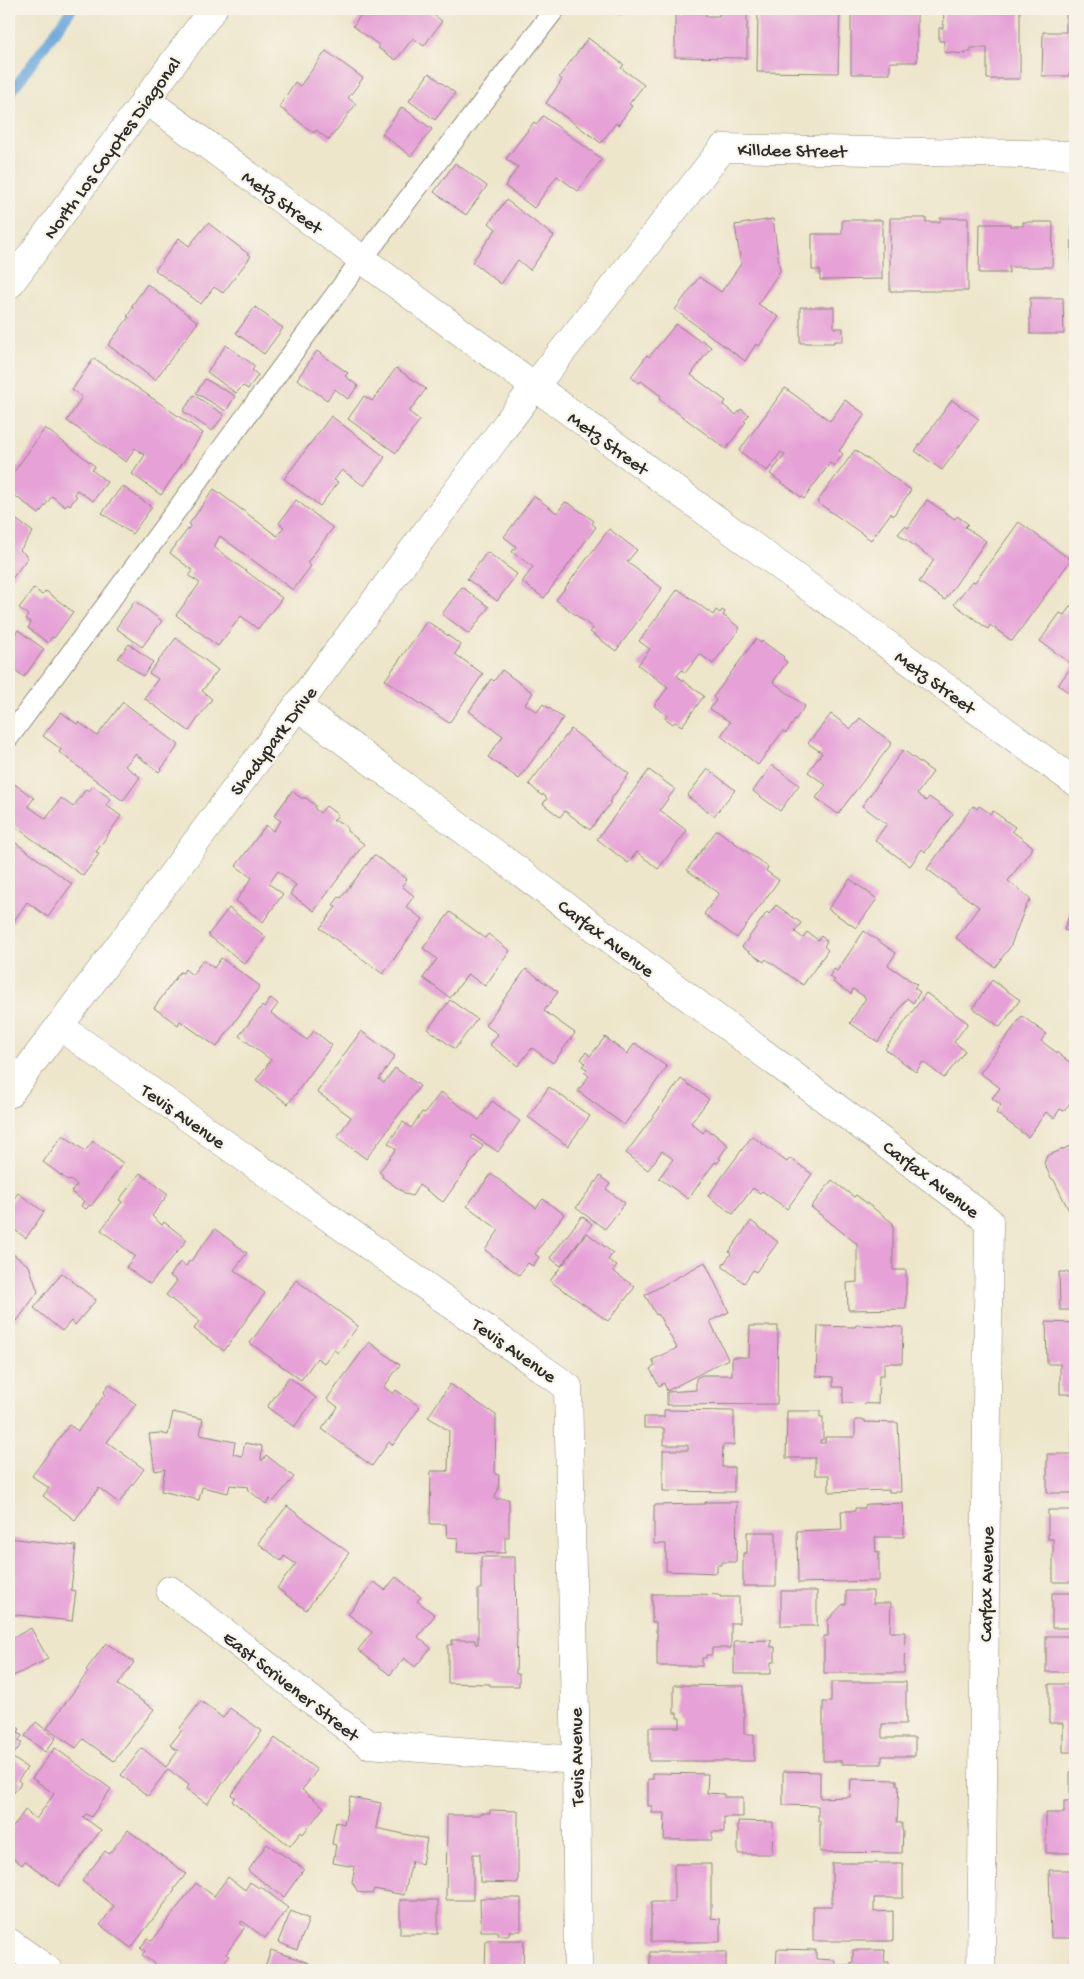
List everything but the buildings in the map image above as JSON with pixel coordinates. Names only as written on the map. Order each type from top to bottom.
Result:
[{"type":"street","name":"North Los Coyotes Diagonal","points":[[9,285],[213,9]]},
{"type":"street","name":"Metz Street","points":[[145,99],[534,387],[1075,782]]},
{"type":"street","name":"Killdee Street","points":[[534,387],[723,148],[1075,155]]},
{"type":"street","name":"Shadypark Drive","points":[[9,1094],[534,387]]},
{"type":"street","name":"Carfax Avenue","points":[[297,706],[989,1221],[981,1970]]},
{"type":"street","name":"Tevis Avenue","points":[[59,1026],[568,1387],[576,1760],[578,1970]]},
{"type":"street","name":"East Scrivener Street","points":[[170,1590],[368,1744],[576,1760]]},
{"type":"street","points":[[9,1942],[48,1970]]},
{"type":"lane","points":[[9,737],[362,259],[555,9]]},
{"type":"waterway","points":[[9,95],[72,9]]}]
